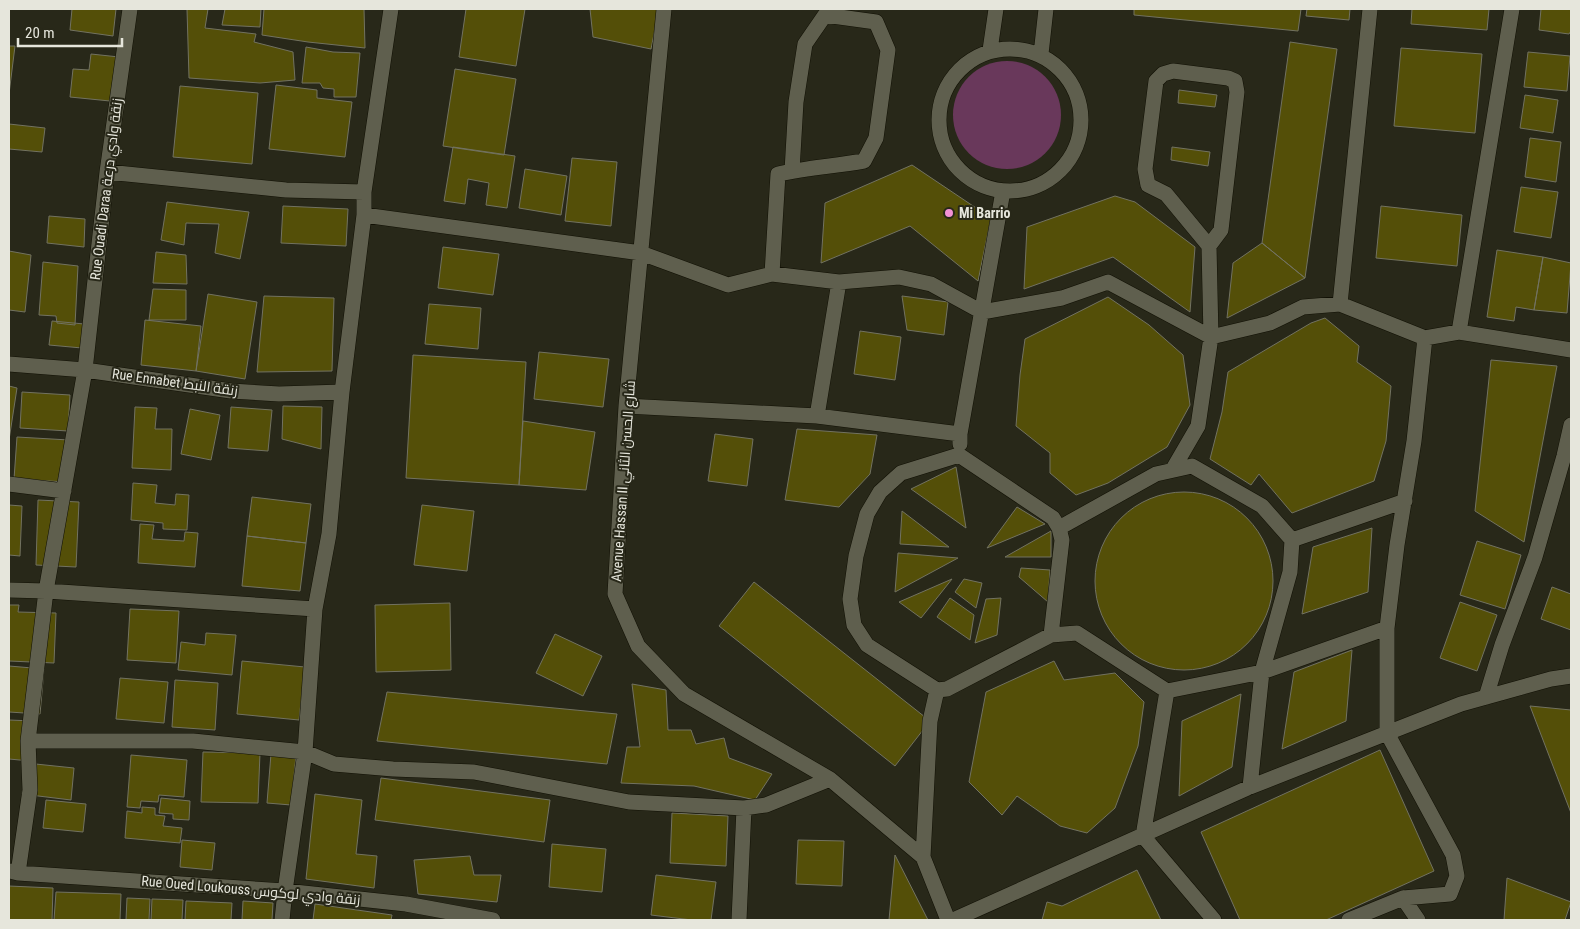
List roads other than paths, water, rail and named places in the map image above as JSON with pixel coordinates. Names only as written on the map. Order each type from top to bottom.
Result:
[{"type":"street","name":"Rue Ouadi Daraa زنقة وادي درعة","points":[[13,872],[30,790],[28,741],[46,591],[84,370],[107,172],[130,9]]},
{"type":"street","points":[[282,920],[304,752],[315,609],[329,534],[342,392],[364,215],[364,192],[391,9]]},
{"type":"street","name":"Avenue Hassan II شارع الحسن الثاني","points":[[664,9],[626,406],[616,594],[638,646],[684,694],[830,779],[923,857],[948,920]]},
{"type":"street","points":[[990,50],[996,9]]},
{"type":"street","points":[[1041,54],[1046,9]]},
{"type":"street","points":[[1340,304],[1370,9]]},
{"type":"street","points":[[1459,332],[1512,9]]},
{"type":"street","points":[[772,274],[778,174],[864,161],[876,138],[888,50],[876,22],[825,15],[806,44],[796,102],[792,171]]},
{"type":"street","points":[[1016,48],[1041,54],[1059,67],[1073,85],[1080,105],[1081,128],[1075,150],[1063,168],[1046,182],[1026,190],[1003,191],[982,186],[963,174],[948,158],[940,137],[938,115],[942,94],[954,74],[970,60],[990,50],[1016,48]]},
{"type":"street","points":[[1174,470],[1198,426],[1212,337],[1209,246],[1166,194],[1148,185],[1145,169],[1156,81],[1163,74],[1173,71],[1228,78],[1234,81],[1237,92],[1221,230],[1209,246]]},
{"type":"street","points":[[107,172],[286,190],[364,192]]},
{"type":"street","points":[[959,455],[960,434],[1003,191]]},
{"type":"street","points":[[364,215],[641,253],[728,285],[772,274],[840,282],[899,277],[931,284],[982,312],[1062,298],[1108,282],[1212,337],[1270,323],[1303,307],[1340,304],[1425,338],[1459,332],[1571,350]]},
{"type":"street","points":[[817,416],[840,282]]},
{"type":"street","points":[[1349,920],[1403,898],[1450,894],[1457,876],[1453,855],[1387,733],[1387,628],[1397,545],[1414,441],[1425,338]]},
{"type":"street","name":"Rue Ennabet زنقة النبط","points":[[9,364],[84,370],[231,391],[279,394],[342,392]]},
{"type":"street","points":[[626,406],[817,416],[960,434]]},
{"type":"street","points":[[1486,697],[1502,645],[1534,556],[1564,456],[1571,425]]},
{"type":"street","points":[[959,455],[1052,518],[1059,528],[1062,540],[1051,635]]},
{"type":"street","points":[[959,455],[901,473],[880,492],[867,514],[858,547],[850,599],[854,625],[867,645],[937,690],[947,689],[1051,635],[1077,633],[1167,691],[1262,672],[1387,628]]},
{"type":"street","points":[[1059,528],[1156,474],[1192,466],[1262,506],[1292,540],[1290,572],[1262,672],[1250,787]]},
{"type":"street","points":[[9,484],[64,491]]},
{"type":"street","points":[[1292,540],[1405,501]]},
{"type":"street","points":[[9,590],[315,609]]},
{"type":"street","points":[[953,920],[1250,787],[1461,704],[1551,679],[1571,676]]},
{"type":"street","points":[[923,857],[930,721],[937,690]]},
{"type":"street","points":[[1167,691],[1143,836],[1214,920]]},
{"type":"street","points":[[28,741],[193,742],[304,752],[334,764],[393,769],[474,772],[629,802],[744,808],[766,805],[830,779]]},
{"type":"street","points":[[739,920],[744,808]]},
{"type":"street","name":"Rue Oued Loukouss زنقة وادي لوكوس","points":[[13,872],[285,891],[406,904],[493,920]]},
{"type":"street","points":[[1403,898],[1418,920]]},
{"type":"place","name":"Mi Barrio","points":[[949,213]]}]
